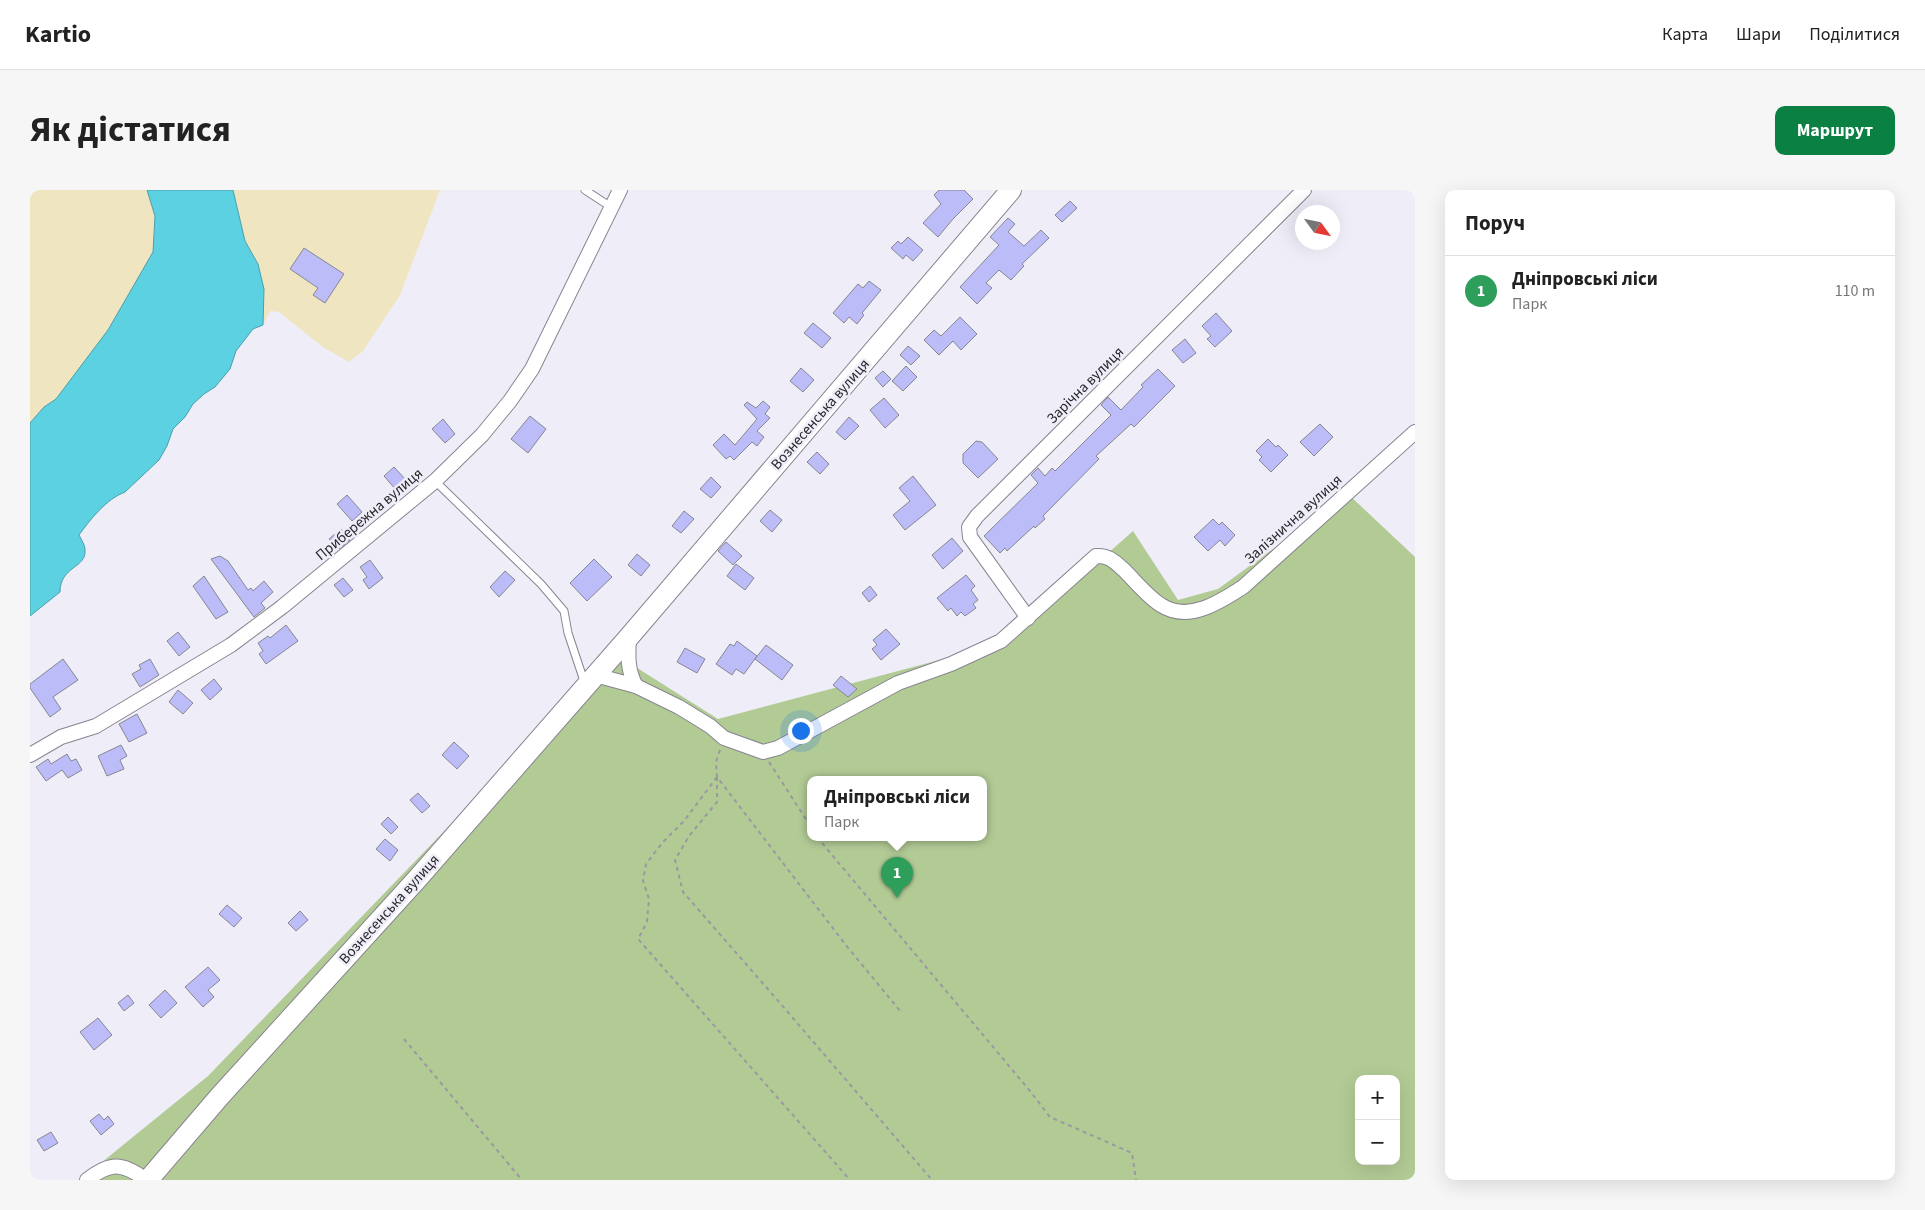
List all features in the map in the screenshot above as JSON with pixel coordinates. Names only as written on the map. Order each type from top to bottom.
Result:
[{"type":"main road","name":"Вознесенська вулиця","points":[[147,1180],[220,1096],[418,878],[629,637],[1011,190]]},
{"type":"street","name":"Прибережна вулиця","points":[[30,755],[61,737],[96,726],[231,645],[282,607],[435,480],[482,435],[510,401],[532,369],[620,190]]},
{"type":"street","name":"Зарічна вулиця","points":[[1028,618],[970,537],[969,527],[977,516],[1304,190]]},
{"type":"street","name":"Залізнична вулиця","points":[[1028,618],[1096,556],[1106,555],[1115,561],[1159,604],[1169,610],[1183,612],[1201,610],[1214,604],[1242,587],[1415,432]]},
{"type":"street","points":[[590,680],[636,686],[679,707],[710,726],[724,738],[763,752],[778,748],[898,683],[951,664],[1001,641],[1028,618]]},
{"type":"street","points":[[629,637],[628,663],[630,676],[636,686]]},
{"type":"street","points":[[87,1180],[100,1170],[118,1166],[130,1169],[147,1180]]},
{"type":"lane","points":[[585,190],[611,207]]},
{"type":"lane","points":[[435,480],[540,584],[564,612],[568,633],[590,680]]},
{"type":"path","points":[[724,738],[716,762],[717,802],[689,836],[675,860],[683,892],[932,1180]]},
{"type":"path","points":[[763,752],[807,821]]},
{"type":"path","points":[[717,777],[901,1012]]},
{"type":"path","points":[[717,777],[684,821],[663,842],[646,864],[643,881],[649,899],[648,922],[638,939],[850,1180]]},
{"type":"path","points":[[820,841],[1050,1118],[1132,1153],[1136,1180]]},
{"type":"path","points":[[404,1039],[522,1180]]},
{"type":"green space","points":[[1348,494],[1415,557],[1415,1180],[80,1180],[208,1076],[615,654],[718,719],[992,646],[1027,625],[1133,531],[1178,600],[1218,589]]},
{"type":"sand","points":[[30,190],[147,190],[155,216],[153,252],[108,330],[56,399],[44,407],[30,422]]},
{"type":"sand","points":[[233,190],[440,190],[400,295],[363,351],[349,362],[323,347],[279,312],[270,311],[263,325],[264,289],[258,264],[245,241]]},
{"type":"water","points":[[147,190],[233,190],[245,241],[258,264],[264,289],[263,325],[253,329],[236,351],[230,369],[215,387],[193,404],[185,417],[173,429],[167,446],[159,460],[125,492],[118,495],[99,510],[88,523],[79,535],[85,548],[82,560],[64,577],[60,592],[30,616],[30,423],[44,407],[56,399],[108,330],[153,252],[155,216]]},
{"type":"building","points":[[939,190],[964,190],[973,199],[938,237],[923,223],[941,204],[934,195]]},
{"type":"building","points":[[1070,201],[1077,208],[1062,222],[1055,215]]},
{"type":"building","points":[[1008,218],[1015,224],[1008,232],[1024,246],[1041,230],[1049,238],[1022,264],[1024,266],[1011,280],[999,270],[986,283],[992,288],[977,304],[960,287],[999,245],[990,237]]},
{"type":"building","points":[[908,237],[923,250],[913,261],[906,255],[903,259],[891,248],[898,241],[901,244]]},
{"type":"building","points":[[304,248],[344,274],[325,303],[313,295],[318,288],[290,269]]},
{"type":"building","points":[[869,281],[881,290],[862,313],[864,315],[857,324],[849,317],[844,323],[833,313],[858,284],[863,288]]},
{"type":"building","points":[[1216,313],[1232,331],[1215,347],[1207,339],[1211,336],[1202,326]]},
{"type":"building","points":[[960,317],[977,334],[961,350],[953,341],[939,355],[924,340],[934,330],[941,336]]},
{"type":"building","points":[[813,323],[831,338],[822,348],[804,333]]},
{"type":"building","points":[[1185,339],[1196,353],[1183,363],[1172,350]]},
{"type":"building","points":[[908,346],[920,356],[911,365],[900,355]]},
{"type":"building","points":[[906,366],[917,377],[903,391],[892,381]]},
{"type":"building","points":[[801,368],[814,380],[803,392],[790,381]]},
{"type":"building","points":[[1158,369],[1175,386],[1134,427],[1131,424],[1096,456],[1099,459],[1043,516],[1045,519],[1035,528],[1034,526],[1007,551],[1005,548],[1000,553],[984,536],[1038,483],[1031,475],[1038,468],[1045,476],[1052,468],[1055,471],[1111,415],[1101,405],[1108,397],[1121,410],[1143,387],[1141,385]]},
{"type":"building","points":[[883,371],[891,379],[883,387],[875,378]]},
{"type":"building","points":[[884,398],[899,415],[885,428],[870,410]]},
{"type":"building","points":[[763,401],[770,407],[765,414],[770,418],[757,431],[764,437],[757,446],[752,442],[734,460],[730,456],[726,459],[713,445],[724,434],[735,445],[757,419],[744,405],[747,402],[756,408]]},
{"type":"building","points":[[530,416],[546,429],[528,453],[511,439]]},
{"type":"building","points":[[849,417],[859,426],[845,440],[836,432]]},
{"type":"building","points":[[443,419],[455,434],[445,443],[432,429]]},
{"type":"building","points":[[1320,424],[1333,437],[1314,456],[1300,442]]},
{"type":"building","points":[[1268,439],[1276,447],[1278,445],[1288,455],[1271,472],[1259,460],[1262,457],[1256,451]]},
{"type":"building","points":[[976,441],[982,442],[998,459],[978,478],[963,463],[963,454]]},
{"type":"building","points":[[817,452],[829,464],[820,474],[807,462]]},
{"type":"building","points":[[394,467],[406,480],[396,490],[384,476]]},
{"type":"building","points":[[913,476],[936,505],[905,530],[893,515],[910,501],[899,488]]},
{"type":"building","points":[[711,477],[721,487],[711,498],[700,489]]},
{"type":"building","points":[[347,495],[362,512],[352,521],[337,504]]},
{"type":"building","points":[[770,510],[782,520],[772,532],[760,521]]},
{"type":"building","points":[[684,511],[694,519],[681,533],[672,526]]},
{"type":"building","points":[[1213,519],[1219,525],[1222,522],[1235,535],[1225,546],[1220,540],[1208,551],[1194,537]]},
{"type":"building","points":[[341,529],[350,540],[339,549],[329,539]]},
{"type":"building","points":[[952,538],[963,551],[943,569],[932,555]]},
{"type":"building","points":[[726,542],[742,556],[733,565],[718,551]]},
{"type":"building","points":[[637,554],[650,565],[641,576],[628,565]]},
{"type":"building","points":[[220,556],[228,561],[248,590],[251,588],[253,591],[264,581],[273,592],[261,603],[265,608],[254,617],[211,559]]},
{"type":"building","points":[[594,559],[612,577],[587,601],[570,583]]},
{"type":"building","points":[[370,560],[383,578],[369,589],[363,580],[367,577],[360,567]]},
{"type":"building","points":[[736,564],[754,578],[745,590],[727,576]]},
{"type":"building","points":[[505,571],[515,580],[499,597],[490,587]]},
{"type":"building","points":[[966,575],[975,586],[971,590],[978,600],[973,604],[976,608],[965,616],[961,612],[957,616],[951,608],[948,611],[937,598]]},
{"type":"building","points":[[204,576],[228,612],[216,619],[193,586]]},
{"type":"building","points":[[343,578],[353,590],[344,597],[334,585]]},
{"type":"building","points":[[870,586],[877,595],[869,602],[862,593]]},
{"type":"building","points":[[286,625],[298,641],[266,664],[259,654],[263,651],[258,643],[268,636],[270,638]]},
{"type":"building","points":[[886,629],[900,644],[881,660],[872,649],[877,645],[873,640]]},
{"type":"building","points":[[178,632],[190,647],[179,656],[167,641]]},
{"type":"building","points":[[737,641],[757,656],[744,674],[736,669],[732,675],[716,664],[730,644],[734,646]]},
{"type":"building","points":[[766,645],[793,665],[782,680],[755,659]]},
{"type":"building","points":[[685,648],[705,659],[697,673],[677,662]]},
{"type":"building","points":[[63,659],[78,680],[53,697],[61,709],[50,717],[30,688],[30,684]]},
{"type":"building","points":[[150,659],[159,675],[140,687],[132,674],[141,669],[139,665]]},
{"type":"building","points":[[841,676],[857,689],[848,697],[833,685]]},
{"type":"building","points":[[214,679],[222,689],[210,700],[201,690]]},
{"type":"building","points":[[178,690],[193,703],[183,714],[169,702]]},
{"type":"building","points":[[137,714],[147,733],[129,742],[119,724]]},
{"type":"building","points":[[454,742],[469,756],[457,769],[442,755]]},
{"type":"building","points":[[121,745],[127,756],[120,760],[124,769],[107,776],[98,756]]},
{"type":"building","points":[[67,754],[71,761],[76,759],[82,770],[68,778],[62,770],[46,781],[36,767],[48,759],[51,764]]},
{"type":"building","points":[[418,793],[430,806],[422,813],[410,800]]},
{"type":"building","points":[[388,817],[398,827],[391,834],[381,824]]},
{"type":"building","points":[[385,839],[398,850],[390,861],[376,849]]},
{"type":"building","points":[[227,905],[242,918],[234,927],[219,914]]},
{"type":"building","points":[[300,911],[308,920],[296,931],[288,923]]},
{"type":"building","points":[[208,967],[220,980],[208,990],[214,997],[203,1007],[185,987]]},
{"type":"building","points":[[165,990],[177,1003],[161,1018],[149,1005]]},
{"type":"building","points":[[128,995],[134,1003],[124,1011],[118,1003]]},
{"type":"building","points":[[98,1018],[112,1035],[94,1050],[80,1032]]},
{"type":"building","points":[[99,1114],[104,1120],[108,1116],[114,1124],[101,1135],[90,1121]]},
{"type":"building","points":[[51,1132],[58,1143],[44,1151],[37,1140]]},
{"type":"place","name":"Дніпровські ліси","points":[[897,898]]}]
